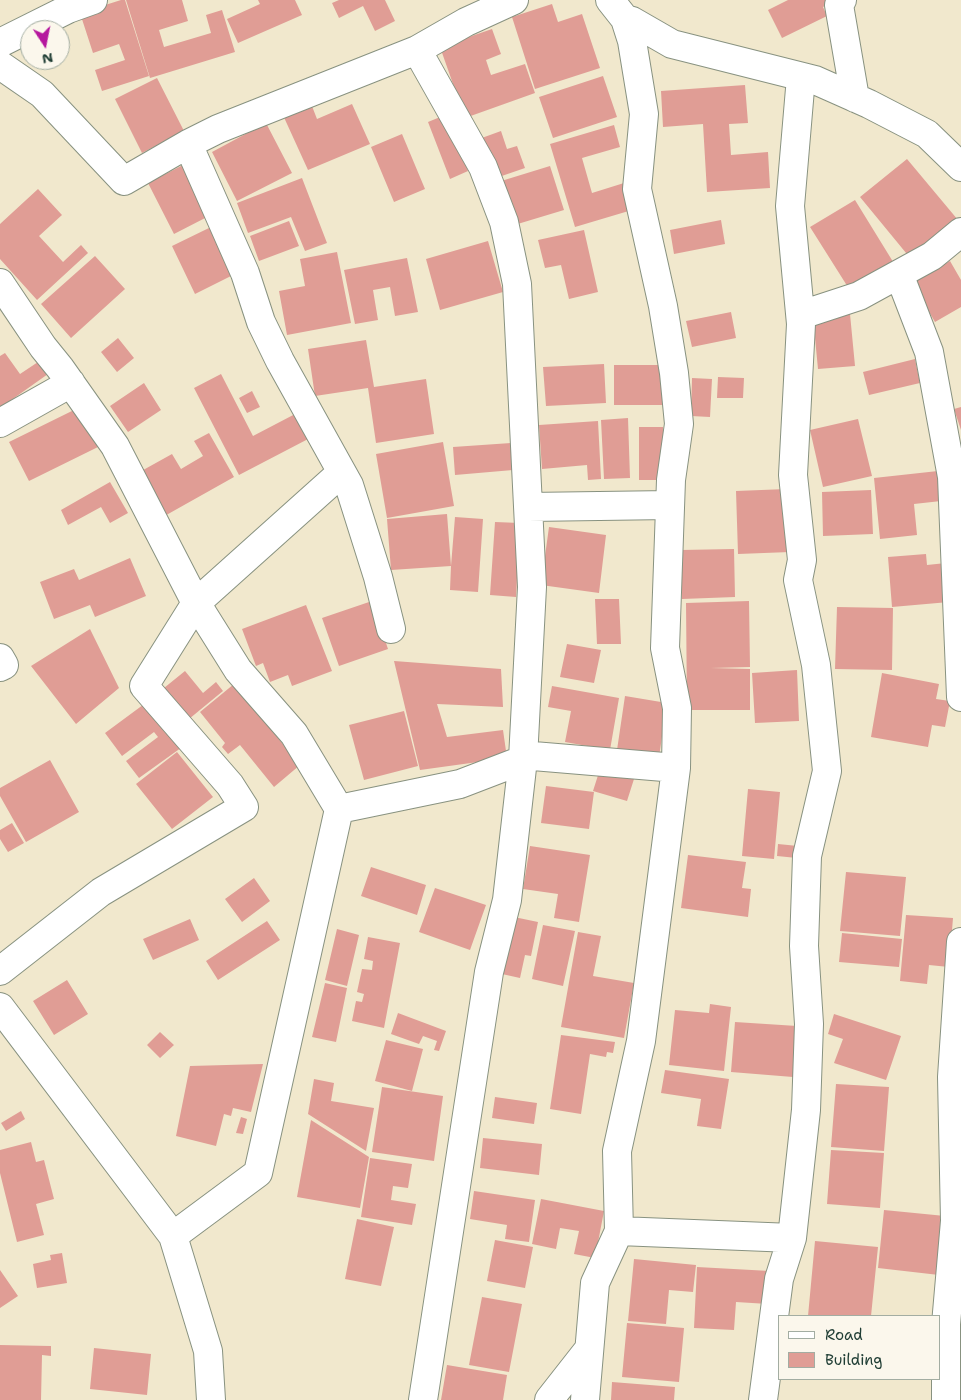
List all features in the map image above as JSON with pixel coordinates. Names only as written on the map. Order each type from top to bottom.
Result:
[{"type":"street","points":[[0,43],[68,9],[93,0]]},
{"type":"street","points":[[0,65],[42,94],[124,181],[218,129],[417,50],[466,22],[514,0]]},
{"type":"street","points":[[842,0],[839,5],[855,98]]},
{"type":"street","points":[[618,10],[672,44],[801,77],[855,98],[927,134],[961,166]]},
{"type":"street","points":[[585,1400],[594,1283],[619,1231],[617,1151],[640,1041],[676,768],[677,708],[665,648],[670,505],[679,424],[674,373],[637,189],[644,114],[632,41],[618,10]]},
{"type":"street","points":[[417,50],[483,167],[504,222],[516,284],[532,587],[523,759],[507,900],[490,972],[423,1400]]},
{"type":"street","points":[[763,1400],[779,1279],[792,1238],[806,1110],[809,1024],[804,946],[807,856],[827,770],[816,665],[798,580],[802,560],[793,475],[801,315],[790,206],[801,77]]},
{"type":"street","points":[[188,144],[245,273],[261,322],[349,485],[378,578],[390,629]]},
{"type":"street","points":[[801,315],[859,296],[932,256],[961,232]]},
{"type":"street","points":[[899,274],[929,352],[952,477],[961,697]]},
{"type":"street","points":[[0,283],[43,347],[115,446],[196,603],[238,670],[294,734],[339,809],[258,1174],[173,1236]]},
{"type":"street","points":[[0,423],[71,383]]},
{"type":"street","points":[[0,971],[101,892],[244,807],[230,785],[144,686],[196,603],[341,473]]},
{"type":"street","points":[[528,507],[670,505]]},
{"type":"street","points":[[0,658],[4,665],[0,667]]},
{"type":"street","points":[[339,809],[460,784],[533,756],[676,768]]},
{"type":"street","points":[[946,1400],[946,1324],[955,1221],[952,1077],[961,942]]},
{"type":"street","points":[[0,1007],[173,1236],[208,1351],[211,1400]]},
{"type":"street","points":[[619,1231],[792,1238]]},
{"type":"street","points":[[549,1400],[589,1349]]},
{"type":"building","points":[[125,0],[149,76],[102,91],[95,70],[125,60],[119,44],[93,53],[80,13]]},
{"type":"building","points":[[126,0],[182,0],[188,21],[159,30],[164,47],[211,33],[206,15],[222,10],[235,52],[150,78]]},
{"type":"building","points":[[258,0],[295,0],[302,15],[238,43],[227,19],[260,4]]},
{"type":"building","points":[[339,0],[385,0],[395,21],[375,31],[363,6],[339,18],[332,3]]},
{"type":"building","points":[[788,0],[828,0],[829,4],[823,7],[827,16],[782,38],[768,10]]},
{"type":"building","points":[[552,4],[558,22],[582,14],[600,68],[535,89],[512,17]]},
{"type":"building","points":[[492,29],[501,54],[486,60],[491,75],[525,64],[535,93],[465,118],[440,47]]},
{"type":"building","points":[[603,76],[617,117],[553,138],[539,97]]},
{"type":"building","points":[[157,78],[184,131],[142,153],[115,99]]},
{"type":"building","points":[[745,85],[748,123],[729,124],[731,155],[768,152],[770,188],[707,192],[703,124],[663,127],[661,91]]},
{"type":"building","points":[[310,101],[317,119],[352,104],[370,144],[308,170],[282,113]]},
{"type":"building","points":[[445,115],[468,171],[450,179],[428,122]]},
{"type":"building","points":[[266,123],[292,173],[237,201],[212,152]]},
{"type":"building","points":[[614,125],[620,147],[582,158],[592,193],[624,183],[632,210],[575,227],[550,144]]},
{"type":"building","points":[[501,131],[507,149],[517,146],[525,168],[493,179],[479,139]]},
{"type":"building","points":[[402,134],[425,189],[394,202],[371,147]]},
{"type":"building","points":[[907,159],[958,220],[911,259],[860,197]]},
{"type":"building","points":[[183,165],[209,216],[174,234],[148,183]]},
{"type":"building","points":[[550,166],[564,210],[511,226],[498,182]]},
{"type":"building","points":[[302,178],[327,243],[305,251],[291,217],[248,233],[237,203]]},
{"type":"building","points":[[38,189],[62,215],[39,236],[63,262],[81,245],[88,253],[37,300],[0,259],[0,224]]},
{"type":"building","points":[[855,200],[895,265],[851,292],[810,227]]},
{"type":"building","points":[[721,220],[725,244],[674,254],[670,230]]},
{"type":"building","points":[[289,221],[299,246],[259,261],[250,236]]},
{"type":"building","points":[[211,227],[235,274],[195,294],[172,246]]},
{"type":"building","points":[[584,230],[598,292],[569,299],[561,265],[545,268],[538,240]]},
{"type":"building","points":[[488,241],[503,292],[440,310],[426,259]]},
{"type":"building","points":[[337,252],[351,323],[287,335],[279,291],[305,286],[300,259]]},
{"type":"building","points":[[95,256],[125,289],[71,338],[41,304]]},
{"type":"building","points":[[407,258],[418,312],[395,316],[390,287],[373,290],[378,320],[355,324],[344,270]]},
{"type":"building","points":[[950,261],[961,280],[961,307],[935,322],[912,283]]},
{"type":"building","points":[[731,312],[736,338],[692,347],[686,321]]},
{"type":"building","points":[[850,314],[855,366],[818,369],[813,317]]},
{"type":"building","points":[[118,338],[134,358],[117,372],[101,352]]},
{"type":"building","points":[[366,340],[374,387],[426,379],[434,434],[376,443],[368,388],[315,396],[308,349]]},
{"type":"building","points":[[5,353],[20,374],[38,362],[48,374],[0,408],[0,356]]},
{"type":"building","points":[[915,359],[920,383],[869,395],[863,372]]},
{"type":"building","points":[[604,364],[606,403],[546,406],[543,367]]},
{"type":"building","points":[[614,365],[665,365],[666,405],[614,405]]},
{"type":"building","points":[[221,374],[253,436],[297,413],[310,438],[239,475],[194,388]]},
{"type":"building","points":[[718,377],[744,378],[743,398],[717,398]]},
{"type":"building","points":[[692,378],[712,379],[710,417],[691,416]]},
{"type":"building","points":[[144,383],[161,410],[128,432],[110,406]]},
{"type":"building","points":[[252,391],[260,407],[247,413],[239,398]]},
{"type":"building","points":[[961,407],[961,430],[954,409]]},
{"type":"building","points":[[78,408],[98,447],[29,481],[9,442]]},
{"type":"building","points":[[628,418],[630,478],[604,479],[601,420]]},
{"type":"building","points":[[858,419],[872,476],[823,487],[810,430]]},
{"type":"building","points":[[598,421],[601,479],[588,480],[587,465],[542,469],[539,425]]},
{"type":"building","points":[[639,427],[663,427],[664,480],[639,480]]},
{"type":"building","points":[[209,433],[234,477],[161,518],[136,474],[172,454],[181,469],[203,456],[194,441]]},
{"type":"building","points":[[443,442],[454,506],[387,518],[376,454]]},
{"type":"building","points":[[511,443],[513,470],[455,475],[453,447]]},
{"type":"building","points":[[938,471],[941,501],[914,504],[917,535],[880,539],[874,478]]},
{"type":"building","points":[[110,482],[128,513],[110,523],[101,507],[68,525],[61,510]]},
{"type":"building","points":[[787,489],[790,552],[738,554],[736,491]]},
{"type":"building","points":[[871,490],[873,534],[823,536],[822,492]]},
{"type":"building","points":[[447,514],[451,566],[391,570],[387,519]]},
{"type":"building","points":[[455,517],[483,519],[478,592],[450,590]]},
{"type":"building","points":[[495,522],[520,523],[516,597],[490,595]]},
{"type":"building","points":[[549,527],[606,535],[599,593],[541,585]]},
{"type":"building","points":[[734,549],[735,597],[682,599],[681,550]]},
{"type":"building","points":[[926,554],[927,565],[946,563],[949,602],[892,607],[888,557]]},
{"type":"building","points":[[130,558],[146,596],[95,617],[90,605],[54,619],[40,582],[74,569],[79,580]]},
{"type":"building","points":[[595,599],[619,599],[621,644],[597,644]]},
{"type":"building","points":[[372,601],[388,649],[339,666],[322,618]]},
{"type":"building","points":[[749,601],[750,667],[711,668],[750,669],[750,710],[687,710],[686,603]]},
{"type":"building","points":[[306,605],[332,671],[292,686],[288,675],[270,682],[263,663],[256,666],[242,629]]},
{"type":"building","points":[[837,607],[893,608],[892,670],[835,669]]},
{"type":"building","points":[[90,629],[119,688],[76,724],[31,666]]},
{"type":"building","points":[[567,644],[601,650],[594,683],[560,677]]},
{"type":"building","points":[[394,661],[501,669],[503,707],[437,704],[447,737],[503,730],[507,758],[420,770]]},
{"type":"building","points":[[797,670],[799,721],[755,723],[752,673]]},
{"type":"building","points":[[185,671],[203,693],[216,682],[223,691],[189,719],[164,688]]},
{"type":"building","points":[[882,673],[939,684],[936,699],[950,701],[945,727],[932,725],[928,747],[871,737]]},
{"type":"building","points":[[234,684],[300,765],[274,787],[240,745],[228,754],[222,747],[225,743],[200,712]]},
{"type":"building","points":[[552,686],[619,698],[610,750],[565,742],[571,711],[548,707]]},
{"type":"building","points":[[625,696],[667,703],[659,757],[617,750]]},
{"type":"building","points":[[151,699],[185,745],[139,778],[126,761],[158,737],[154,732],[122,756],[105,733]]},
{"type":"building","points":[[404,711],[418,766],[364,780],[349,725]]},
{"type":"building","points":[[177,752],[213,797],[172,829],[136,784]]},
{"type":"building","points":[[50,760],[79,812],[26,842],[0,796],[0,788]]},
{"type":"building","points":[[600,769],[634,779],[627,801],[593,791]]},
{"type":"building","points":[[546,786],[594,792],[589,829],[541,823]]},
{"type":"building","points":[[748,789],[780,792],[774,859],[742,856]]},
{"type":"building","points":[[12,823],[24,843],[8,852],[0,839],[0,830]]},
{"type":"building","points":[[778,844],[798,846],[797,858],[777,856]]},
{"type":"building","points":[[530,846],[590,855],[579,922],[554,918],[558,894],[523,889]]},
{"type":"building","points":[[688,855],[746,862],[742,888],[751,889],[748,917],[681,908]]},
{"type":"building","points":[[371,867],[426,885],[417,915],[361,896]]},
{"type":"building","points":[[846,872],[906,877],[900,936],[840,931]]},
{"type":"building","points":[[254,878],[270,901],[242,922],[225,899]]},
{"type":"building","points":[[435,888],[486,905],[470,950],[419,932]]},
{"type":"building","points":[[906,915],[953,918],[949,967],[929,965],[927,984],[900,981]]},
{"type":"building","points":[[514,917],[538,922],[531,956],[525,955],[520,978],[502,974]]},
{"type":"building","points":[[190,919],[199,940],[153,960],[143,939]]},
{"type":"building","points":[[267,921],[280,940],[218,980],[206,961]]},
{"type":"building","points":[[543,925],[575,931],[563,986],[532,979]]},
{"type":"building","points":[[337,929],[359,935],[347,986],[325,980]]},
{"type":"building","points":[[578,932],[601,936],[593,976],[634,983],[624,1038],[561,1027]]},
{"type":"building","points":[[842,933],[902,939],[899,967],[839,962]]},
{"type":"building","points":[[368,937],[400,943],[384,1028],[352,1021],[356,1001],[362,1002],[364,994],[357,992],[362,969],[372,970],[373,961],[364,959]]},
{"type":"building","points":[[67,980],[88,1014],[54,1035],[33,1001]]},
{"type":"building","points":[[325,983],[347,988],[336,1042],[312,1037]]},
{"type":"building","points":[[710,1004],[731,1007],[724,1071],[669,1065],[675,1010],[709,1013]]},
{"type":"building","points":[[398,1013],[446,1031],[439,1051],[434,1050],[437,1041],[423,1036],[419,1044],[391,1034]]},
{"type":"building","points":[[834,1014],[901,1036],[886,1080],[834,1063],[843,1039],[828,1034]]},
{"type":"building","points":[[735,1022],[797,1026],[793,1077],[731,1072]]},
{"type":"building","points":[[160,1032],[174,1045],[160,1058],[147,1045]]},
{"type":"building","points":[[561,1035],[615,1042],[613,1053],[607,1052],[606,1057],[590,1054],[581,1114],[550,1109]]},
{"type":"building","points":[[386,1040],[423,1049],[412,1091],[375,1081]]},
{"type":"building","points":[[263,1064],[251,1112],[233,1108],[231,1116],[224,1114],[216,1146],[176,1136],[190,1066]]},
{"type":"building","points":[[665,1070],[729,1079],[721,1129],[697,1126],[701,1099],[661,1093]]},
{"type":"building","points":[[314,1079],[334,1083],[331,1101],[374,1108],[366,1151],[308,1114]]},
{"type":"building","points":[[836,1084],[889,1087],[884,1151],[831,1147]]},
{"type":"building","points":[[382,1087],[443,1096],[434,1161],[372,1152]]},
{"type":"building","points":[[495,1097],[537,1103],[534,1124],[492,1118]]},
{"type":"building","points":[[21,1111],[25,1119],[6,1131],[1,1123]]},
{"type":"building","points":[[241,1117],[247,1119],[243,1134],[236,1133]]},
{"type":"building","points":[[311,1120],[369,1157],[360,1208],[297,1197]]},
{"type":"building","points":[[483,1138],[542,1144],[539,1175],[480,1168]]},
{"type":"building","points":[[31,1142],[36,1162],[44,1160],[54,1199],[36,1204],[44,1235],[17,1242],[0,1173],[0,1150]]},
{"type":"building","points":[[831,1150],[884,1153],[880,1208],[827,1204]]},
{"type":"building","points":[[370,1158],[412,1164],[408,1188],[393,1186],[391,1200],[416,1204],[412,1225],[361,1217]]},
{"type":"building","points":[[474,1191],[535,1200],[529,1242],[505,1239],[507,1225],[470,1219]]},
{"type":"building","points":[[541,1199],[604,1211],[595,1258],[574,1254],[579,1231],[560,1228],[556,1249],[532,1244]]},
{"type":"building","points":[[884,1210],[945,1216],[939,1275],[878,1268]]},
{"type":"building","points":[[357,1219],[394,1227],[381,1286],[345,1279]]},
{"type":"building","points":[[495,1240],[533,1247],[525,1288],[487,1281]]},
{"type":"building","points":[[815,1241],[878,1247],[871,1315],[808,1315]]},
{"type":"building","points":[[62,1253],[67,1283],[37,1288],[33,1264],[51,1260],[50,1255]]},
{"type":"building","points":[[634,1259],[696,1265],[693,1292],[669,1290],[666,1324],[628,1321]]},
{"type":"building","points":[[697,1267],[770,1271],[768,1304],[736,1302],[734,1330],[694,1328]]},
{"type":"building","points":[[0,1270],[18,1296],[0,1308]]},
{"type":"building","points":[[482,1297],[522,1304],[509,1372],[469,1365]]},
{"type":"building","points":[[627,1323],[684,1328],[679,1382],[622,1377]]},
{"type":"building","points":[[0,1345],[51,1346],[51,1356],[42,1355],[41,1400],[0,1400]]},
{"type":"building","points":[[94,1348],[151,1354],[147,1395],[90,1389]]},
{"type":"building","points":[[447,1365],[507,1375],[503,1400],[441,1400]]},
{"type":"building","points":[[612,1382],[675,1387],[674,1400],[611,1400]]}]
